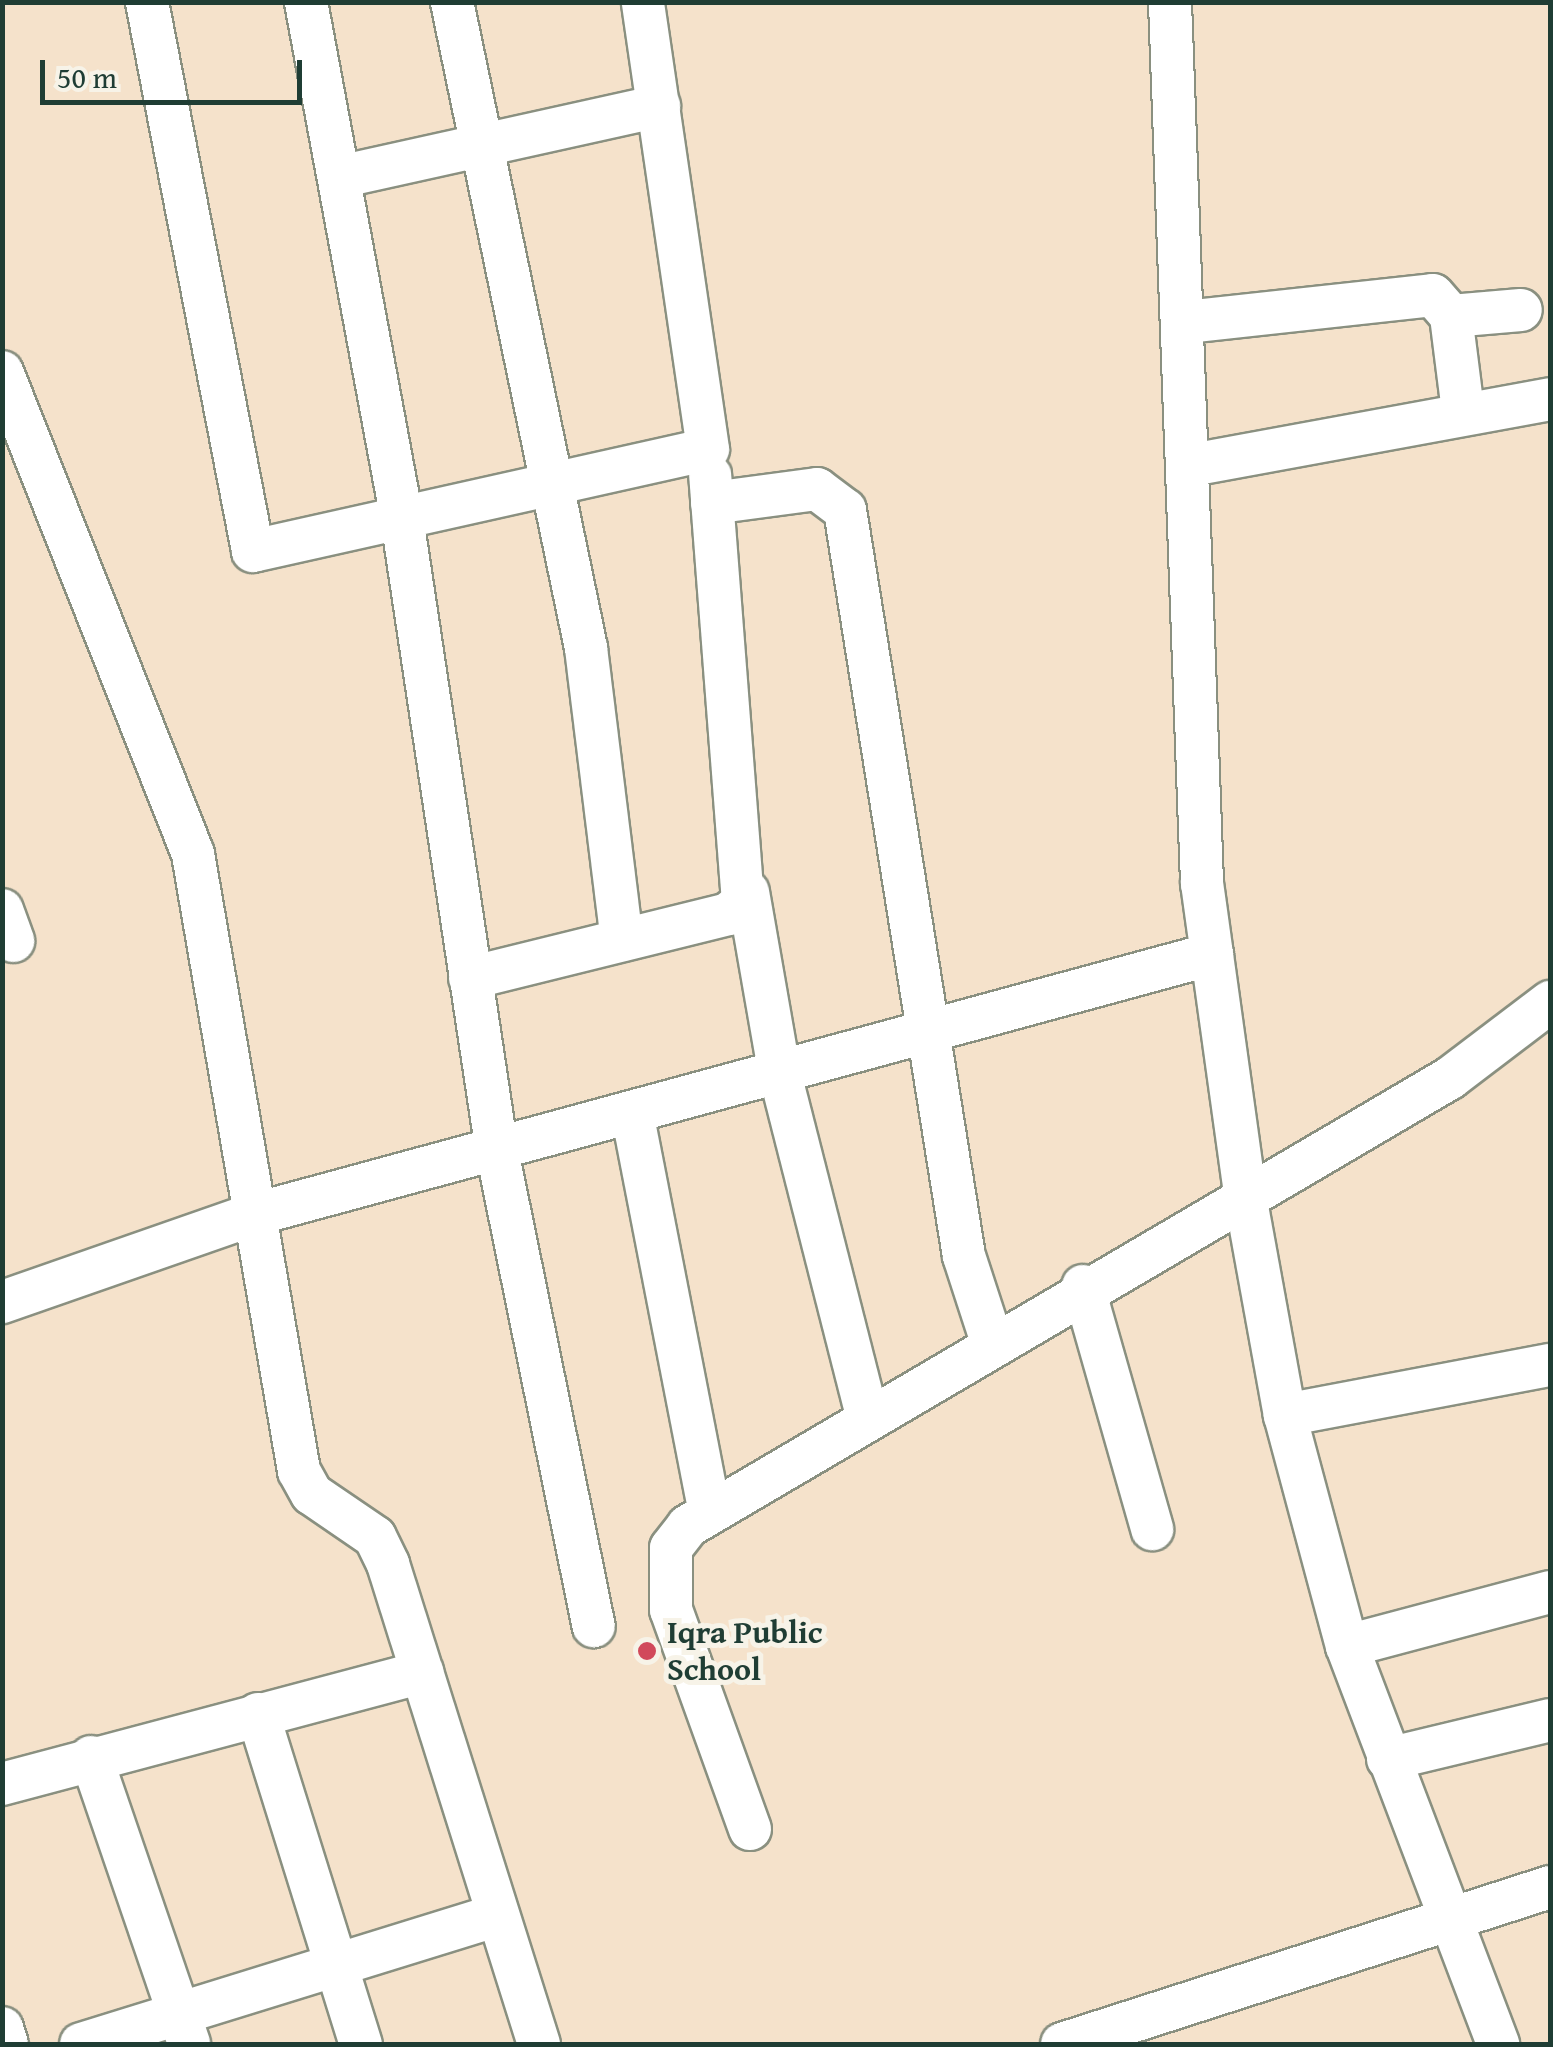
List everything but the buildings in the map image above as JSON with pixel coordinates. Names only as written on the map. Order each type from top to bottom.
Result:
[{"type":"street","points":[[148,2],[253,552],[708,448]]},
{"type":"street","points":[[306,2],[402,519],[496,1151],[594,1626]]},
{"type":"street","points":[[452,2],[586,648],[622,940]]},
{"type":"street","points":[[644,2],[708,448],[748,892],[779,1070],[867,1415]]},
{"type":"street","points":[[1170,2],[1212,954],[1246,1201],[1285,1415],[1348,1646],[1444,1920],[1498,2044]]},
{"type":"street","points":[[339,176],[478,140],[658,106]]},
{"type":"street","points":[[1186,322],[1433,294],[1452,316],[1463,411]]},
{"type":"street","points":[[1452,316],[1521,310]]},
{"type":"street","points":[[2,372],[193,854],[252,1215],[300,1471],[312,1494],[375,1537],[540,2044]]},
{"type":"street","points":[[1190,465],[1463,411],[1550,398]]},
{"type":"street","points":[[712,502],[817,489],[845,510],[964,1256],[992,1342]]},
{"type":"street","points":[[470,978],[728,914],[748,892]]},
{"type":"street","points":[[2,1302],[252,1215],[496,1151],[925,1028],[1212,954]]},
{"type":"street","points":[[750,1829],[667,1578],[671,1548],[710,1512],[867,1415],[1084,1286],[1246,1201],[1450,1078],[1549,1010]]},
{"type":"street","points":[[632,1112],[710,1512]]},
{"type":"street","points":[[1084,1286],[1152,1529]]},
{"type":"street","points":[[1285,1415],[1550,1364]]},
{"type":"street","points":[[1348,1646],[1550,1592]]},
{"type":"street","points":[[2,1784],[422,1672]]},
{"type":"street","points":[[258,1714],[362,2044]]},
{"type":"street","points":[[1388,1759],[1550,1720]]},
{"type":"street","points":[[92,1757],[185,2029]]},
{"type":"street","points":[[1062,2044],[1550,1887]]},
{"type":"street","points":[[81,2044],[185,2029],[336,1966],[498,1915]]},
{"type":"street","points":[[2,2028],[8,2044]]},
{"type":"place","name":"Iqra Public School","points":[[647,1651]]}]
